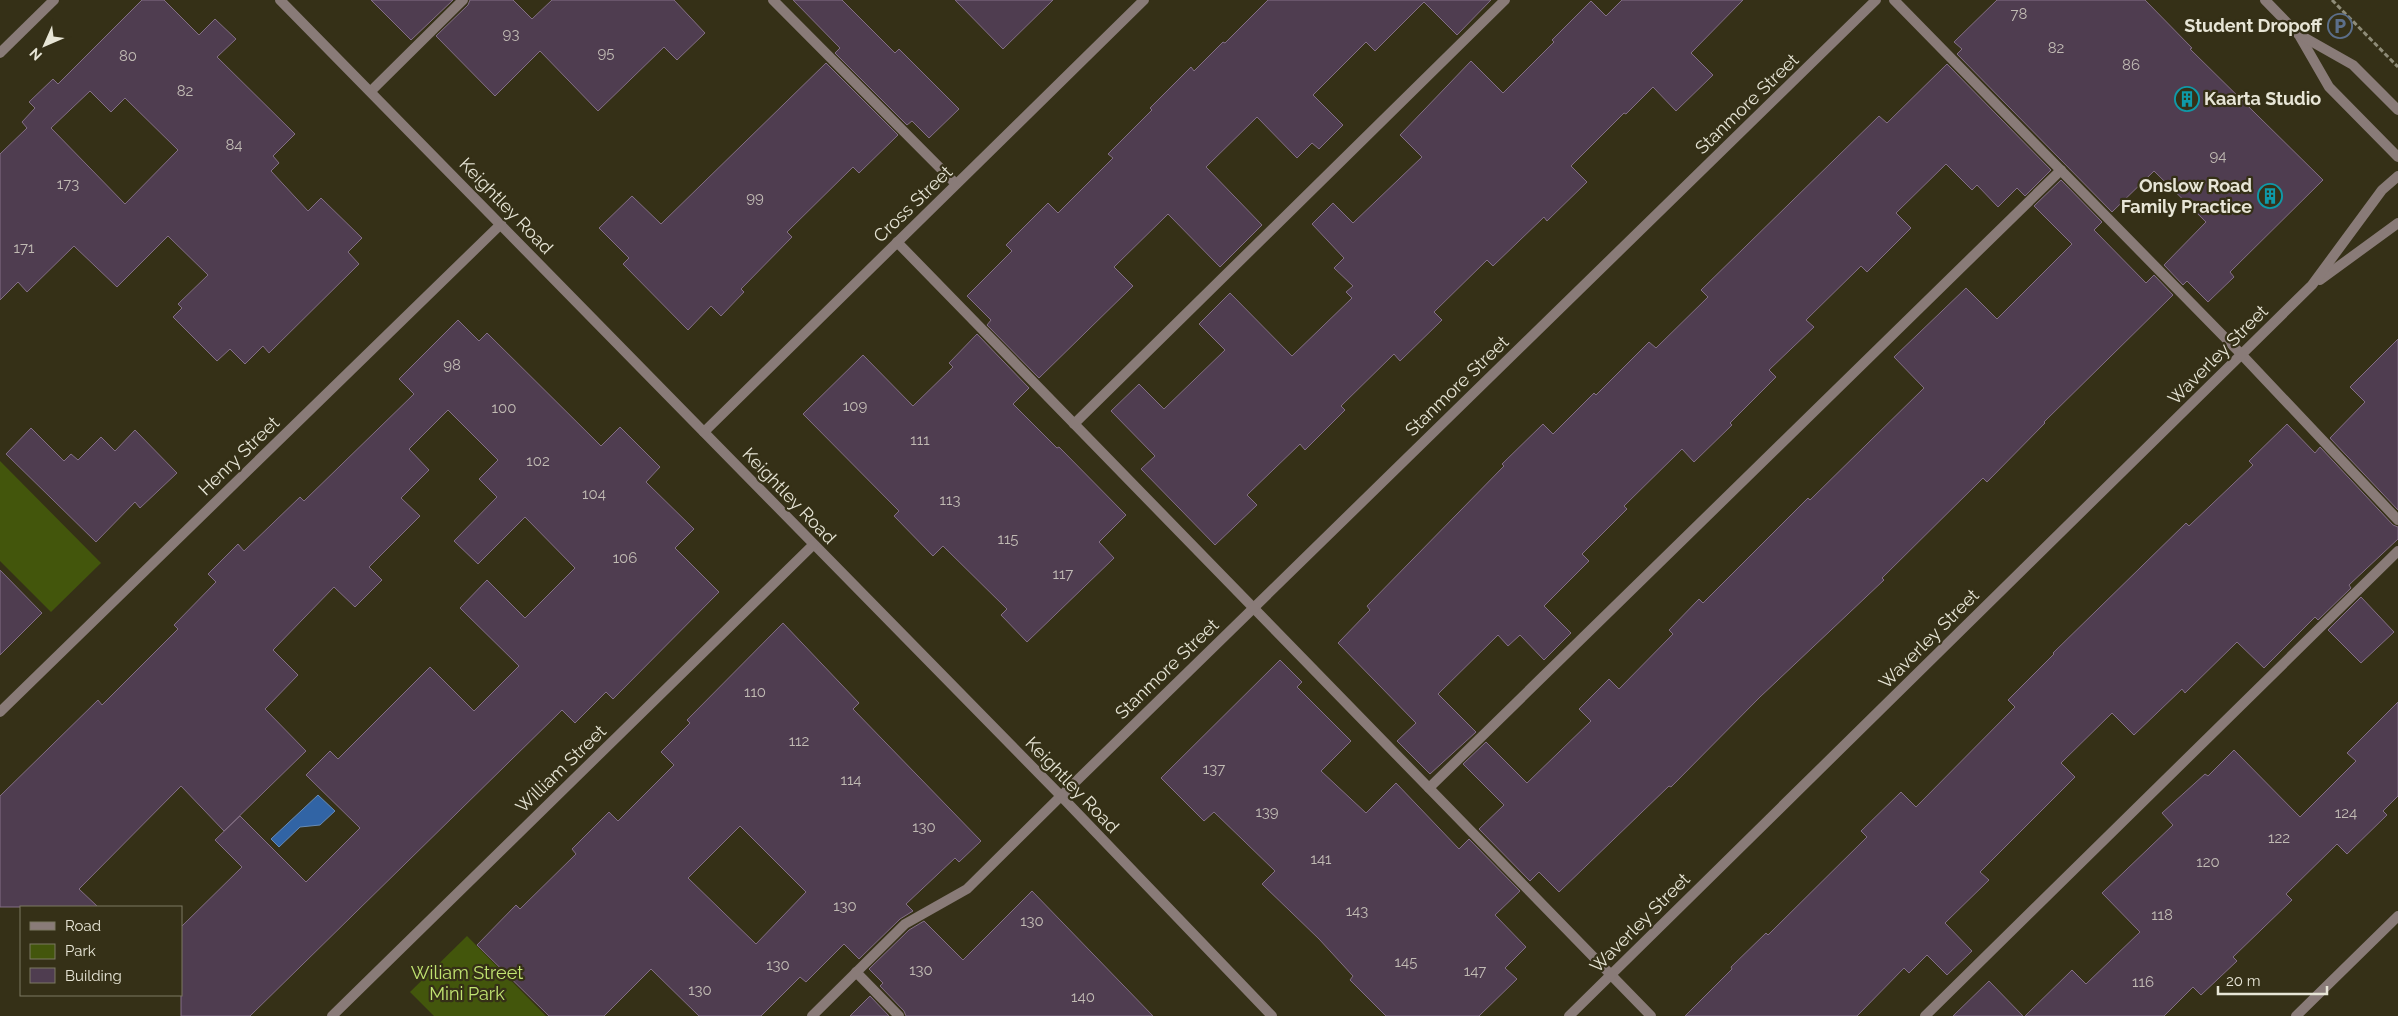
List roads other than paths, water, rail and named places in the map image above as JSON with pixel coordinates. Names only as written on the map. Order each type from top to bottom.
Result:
[{"type":"street","points":[[0,53],[54,0]]},
{"type":"street","name":"Keightley Road","points":[[280,0],[1061,796],[1272,1016]]},
{"type":"street","points":[[371,91],[463,0]]},
{"type":"street","points":[[773,0],[956,184]]},
{"type":"street","name":"Cross Street","points":[[704,432],[1144,0]]},
{"type":"street","points":[[1074,424],[1505,0]]},
{"type":"street","name":"Stanmore Street","points":[[812,1016],[905,924],[968,889],[1876,0]]},
{"type":"street","points":[[1894,0],[2242,355],[2398,520]]},
{"type":"street","points":[[2265,0],[2299,35],[2329,87],[2398,157]]},
{"type":"street","points":[[2299,35],[2353,65],[2398,110]]},
{"type":"street","points":[[1429,788],[2062,170]]},
{"type":"street","name":"Waverley Street","points":[[1569,1016],[2312,285],[2382,190],[2398,176]]},
{"type":"street","name":"Henry Street","points":[[0,712],[501,224]]},
{"type":"street","name":"Waverley Street","points":[[2312,285],[2398,224]]},
{"type":"street","points":[[897,242],[1651,1016]]},
{"type":"street","name":"William Street","points":[[332,1016],[813,545]]},
{"type":"street","points":[[1924,1016],[2398,551]]},
{"type":"street","points":[[2296,1016],[2398,916]]},
{"type":"street","points":[[856,972],[899,1016]]},
{"type":"water","points":[[318,795],[335,811],[320,825],[300,827],[279,847],[271,839]]},
{"type":"place","name":"Student Dropoff","points":[[2340,26]]},
{"type":"place","name":"Kaarta Studio","points":[[2187,99]]},
{"type":"place","name":"Onslow Road Family Practice","points":[[2270,196]]},
{"type":"park label","name":"Wiliam Street Mini Park","points":[[467,983]]}]
